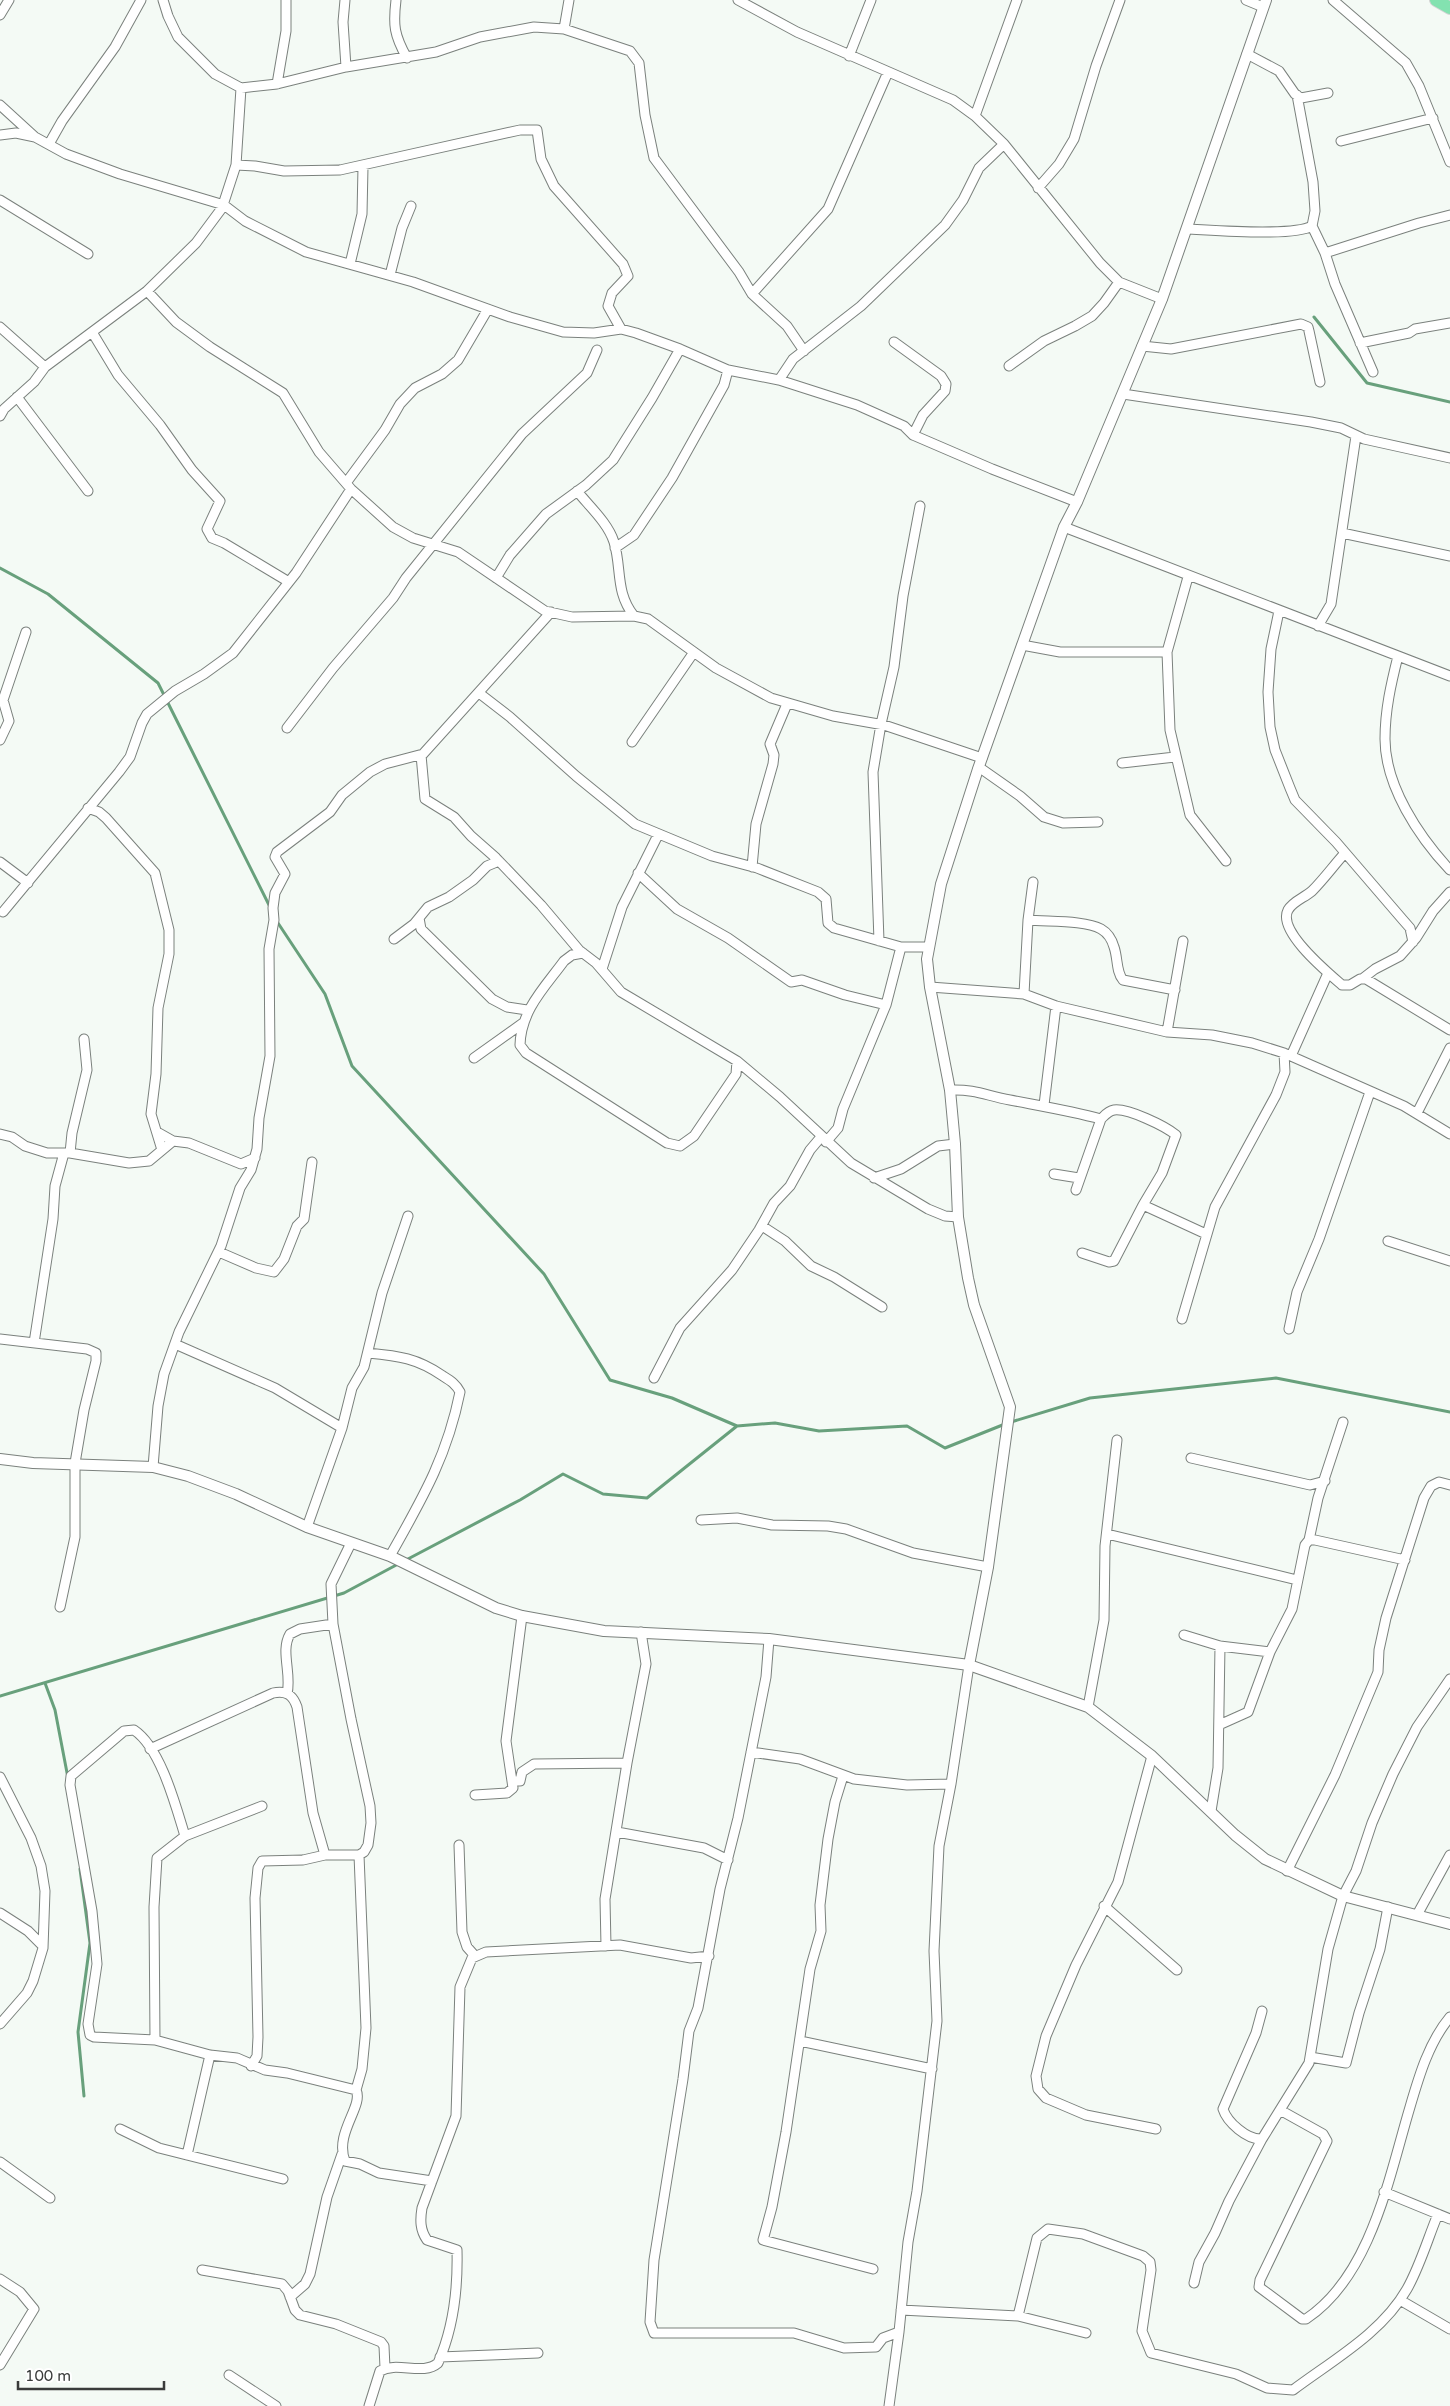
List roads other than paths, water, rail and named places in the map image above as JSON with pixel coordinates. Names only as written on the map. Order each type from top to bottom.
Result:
[{"type":"main road","points":[[1436,0],[1450,8]]},
{"type":"street","points":[[0,15],[9,0]]},
{"type":"street","points":[[49,144],[62,121],[116,48],[141,0]]},
{"type":"street","points":[[163,0],[178,37],[215,74],[241,88],[277,84],[346,67],[407,58],[503,33],[534,28],[564,29],[624,47],[636,56],[639,63],[645,115],[654,158],[739,272],[752,294],[787,326],[804,351]]},
{"type":"street","points":[[277,84],[286,31],[286,0]]},
{"type":"street","points":[[345,0],[343,22],[346,67]]},
{"type":"street","points":[[396,0],[395,31],[407,58]]},
{"type":"street","points":[[564,29],[569,0]]},
{"type":"street","points":[[738,0],[750,3],[797,32],[953,100],[975,116],[1004,144],[1038,188],[1119,282],[1162,299]]},
{"type":"street","points":[[849,56],[871,0]]},
{"type":"street","points":[[975,116],[1016,0]]},
{"type":"street","points":[[1038,188],[1059,164],[1074,139],[1096,66],[1120,0]]},
{"type":"street","points":[[889,2406],[937,2021],[934,1951],[939,1846],[951,1784],[968,1665],[988,1567],[1010,1407],[974,1305],[958,1217],[955,1144],[950,1090],[930,986],[927,960],[941,884],[978,769],[1064,528],[1077,502],[1162,299],[1265,4],[1246,0]]},
{"type":"street","points":[[1333,0],[1406,63],[1419,86],[1450,162]]},
{"type":"street","points":[[1247,54],[1279,71],[1297,95],[1313,182],[1315,211],[1312,226],[1325,253],[1373,372]]},
{"type":"street","points":[[752,294],[828,209],[888,72]]},
{"type":"street","points":[[0,416],[4,409],[34,382],[46,367],[147,291],[196,243],[224,205],[236,165],[241,88]]},
{"type":"street","points":[[1297,95],[1305,99],[1328,93]]},
{"type":"street","points":[[0,105],[35,137]]},
{"type":"street","points":[[1340,142],[1433,118]]},
{"type":"street","points":[[236,165],[314,172],[363,167],[420,151],[520,130],[537,130],[541,159],[554,186],[623,264],[628,276],[612,293],[608,306],[621,329]]},
{"type":"street","points":[[0,135],[16,133],[35,137],[66,154],[120,174],[224,205],[279,240],[306,252],[390,275],[488,309],[563,332],[594,333],[621,329],[680,349],[728,370],[780,380],[857,405],[904,426],[913,435],[992,470],[1077,502]]},
{"type":"street","points":[[780,380],[792,359],[861,306],[945,225],[963,200],[979,168],[1004,144]]},
{"type":"street","points":[[350,264],[362,214],[363,167]]},
{"type":"street","points":[[0,200],[88,254]]},
{"type":"street","points":[[390,275],[402,228],[411,206]]},
{"type":"street","points":[[1325,253],[1450,215]]},
{"type":"street","points":[[1186,229],[1241,232],[1288,230],[1312,226]]},
{"type":"street","points":[[1008,366],[1044,341],[1092,316],[1104,304],[1119,282]]},
{"type":"street","points":[[147,291],[176,322],[210,347],[283,392],[311,441],[349,486],[392,527],[404,534],[458,552],[550,612],[572,617],[634,616],[648,619],[716,668],[771,698],[786,704],[833,716],[881,724],[982,758]]},
{"type":"street","points":[[3,912],[130,757],[142,722],[147,714],[175,691],[204,674],[233,653],[288,582],[400,404],[415,388],[442,374],[458,360],[488,309]]},
{"type":"street","points":[[1360,343],[1408,333],[1414,329],[1450,323]]},
{"type":"street","points":[[1142,346],[1171,350],[1244,337],[1294,325],[1305,325],[1309,330],[1320,382]]},
{"type":"street","points":[[0,328],[46,367]]},
{"type":"street","points":[[92,332],[118,375],[160,425],[192,470],[220,501],[207,529],[212,538],[224,543],[288,582]]},
{"type":"street","points":[[894,342],[941,376],[946,384],[945,392],[924,415],[913,435]]},
{"type":"street","points":[[496,578],[510,555],[546,514],[557,504],[577,492],[613,460],[680,349]]},
{"type":"street","points":[[287,728],[333,668],[393,598],[433,543],[522,434],[587,373],[596,350]]},
{"type":"street","points":[[615,548],[634,534],[672,478],[724,385],[728,370]]},
{"type":"street","points":[[1123,394],[1311,422],[1340,428],[1356,436],[1450,458]]},
{"type":"street","points":[[17,397],[88,490]]},
{"type":"street","points":[[1318,626],[1331,604],[1356,436]]},
{"type":"street","points":[[577,492],[606,526],[615,548],[618,577],[625,604],[634,616]]},
{"type":"street","points":[[879,941],[873,772],[881,724],[894,667],[904,588],[920,506]]},
{"type":"street","points":[[1064,528],[1450,676]]},
{"type":"street","points":[[1342,533],[1450,556]]},
{"type":"street","points":[[1188,577],[1167,652],[1167,698],[1175,757],[1190,814],[1226,861]]},
{"type":"street","points":[[1280,611],[1269,666],[1270,726],[1276,750],[1295,800],[1345,852],[1410,928],[1413,942]]},
{"type":"street","points":[[153,1467],[161,1386],[175,1344],[228,1230],[240,1188],[255,1158],[270,1056],[269,949],[274,920],[273,908],[275,893],[285,874],[275,857],[277,852],[330,812],[342,795],[370,772],[385,764],[421,755],[479,693],[550,612]]},
{"type":"street","points":[[0,740],[9,721],[3,700],[26,632]]},
{"type":"street","points":[[1022,645],[1060,652],[1167,652]]},
{"type":"street","points":[[632,742],[694,652]]},
{"type":"street","points":[[1398,656],[1388,698],[1385,740],[1390,772],[1420,835],[1450,870]]},
{"type":"street","points":[[479,693],[533,736],[616,810],[635,824],[712,856],[752,867],[824,895],[830,926],[901,947],[929,947]]},
{"type":"street","points":[[752,867],[756,824],[773,764],[774,755],[770,744],[786,704]]},
{"type":"street","points":[[421,755],[425,799],[454,817],[500,862],[583,953],[600,964],[632,1000],[738,1061],[851,1163],[928,1209],[945,1216],[958,1217]]},
{"type":"street","points":[[1122,763],[1175,757]]},
{"type":"street","points":[[978,769],[983,770],[1020,796],[1044,817],[1063,823],[1098,822]]},
{"type":"street","points":[[88,808],[100,812],[155,873],[169,930],[169,954],[158,1008],[156,1074],[151,1114],[162,1150]]},
{"type":"street","points":[[600,964],[622,907],[658,834]]},
{"type":"street","points":[[1345,852],[1311,892],[1288,909],[1285,917],[1287,926],[1295,939],[1345,986],[1362,979],[1375,969],[1400,956],[1413,942],[1433,911],[1450,892]]},
{"type":"street","points":[[0,862],[28,883]]},
{"type":"street","points":[[394,939],[419,918],[428,907],[449,897],[474,880],[487,866],[500,862]]},
{"type":"street","points":[[638,873],[677,909],[728,938],[791,982],[802,980],[845,995],[886,1005]]},
{"type":"street","points":[[1024,994],[1028,920],[1033,882]]},
{"type":"street","points":[[419,918],[421,929],[492,999],[507,1007],[527,1010]]},
{"type":"street","points":[[1028,920],[1090,926],[1102,930],[1111,938],[1115,948],[1120,976],[1123,980],[1175,990]]},
{"type":"street","points":[[1167,1032],[1183,941]]},
{"type":"street","points":[[654,1378],[680,1328],[732,1270],[762,1226],[774,1203],[790,1186],[810,1150],[824,1140],[840,1122],[886,1005],[901,947]]},
{"type":"street","points":[[583,953],[572,955],[564,961],[527,1010],[523,1022],[520,1045],[526,1053],[667,1143],[680,1146],[694,1136],[736,1074],[738,1061]]},
{"type":"street","points":[[1182,1319],[1215,1207],[1276,1095],[1285,1072],[1287,1054],[1328,972]]},
{"type":"street","points":[[1362,979],[1450,1030]]},
{"type":"street","points":[[930,986],[1024,994],[1056,1006],[1167,1032],[1212,1035],[1252,1043],[1287,1054],[1370,1092],[1417,1114],[1450,1134]]},
{"type":"street","points":[[1044,1105],[1056,1006]]},
{"type":"street","points":[[474,1058],[523,1022]]},
{"type":"street","points":[[34,1342],[53,1219],[55,1186],[67,1153],[87,1070],[84,1039]]},
{"type":"street","points":[[1417,1114],[1450,1048]]},
{"type":"street","points":[[1285,1072],[1300,1060]]},
{"type":"street","points":[[736,1074],[748,1070]]},
{"type":"street","points":[[950,1090],[977,1091],[1008,1100],[1044,1105],[1101,1119]]},
{"type":"street","points":[[1289,1329],[1297,1292],[1319,1239],[1370,1092]]},
{"type":"street","points":[[1076,1190],[1078,1178],[1101,1119],[1108,1112],[1119,1110],[1158,1124],[1176,1135],[1162,1173],[1114,1260],[1109,1262],[1082,1253]]},
{"type":"street","points":[[157,1132],[173,1141],[189,1143],[241,1164],[247,1176]]},
{"type":"street","points":[[0,1134],[12,1137],[25,1146],[39,1151],[67,1153],[129,1163],[141,1163],[155,1158],[173,1141]]},
{"type":"street","points":[[874,1178],[901,1169],[938,1146],[955,1144]]},
{"type":"street","points":[[241,1164],[255,1158]]},
{"type":"street","points":[[218,1252],[256,1268],[274,1272],[284,1259],[297,1226],[304,1219],[312,1162]]},
{"type":"street","points":[[1054,1174],[1078,1178]]},
{"type":"street","points":[[1143,1205],[1206,1234]]},
{"type":"street","points":[[307,1527],[342,1428],[352,1388],[364,1367],[382,1293],[408,1216]]},
{"type":"street","points":[[762,1226],[785,1241],[810,1266],[834,1277],[882,1307]]},
{"type":"street","points":[[1388,1241],[1450,1261]]},
{"type":"street","points":[[0,1339],[34,1342],[96,1353],[96,1361],[84,1410],[75,1463],[75,1537],[60,1608]]},
{"type":"street","points":[[175,1344],[274,1388],[342,1428]]},
{"type":"street","points":[[368,1352],[403,1357],[426,1364],[456,1384],[460,1392],[446,1448],[434,1476],[390,1556]]},
{"type":"street","points":[[1219,1725],[1248,1712],[1270,1652],[1288,1620],[1318,1498],[1343,1422]]},
{"type":"street","points":[[1088,1707],[1104,1620],[1107,1534],[1117,1440]]},
{"type":"street","points":[[1190,1458],[1310,1485],[1325,1481]]},
{"type":"street","points":[[0,1459],[33,1463],[153,1467],[188,1476],[236,1494],[307,1527],[390,1556],[496,1608],[522,1616],[604,1632],[640,1632],[769,1639],[968,1665],[1088,1707],[1152,1756],[1250,1847],[1266,1859],[1288,1871],[1343,1896],[1450,1924]]},
{"type":"street","points":[[1288,1871],[1335,1775],[1378,1672],[1382,1635],[1424,1498],[1431,1486],[1439,1482],[1450,1485]]},
{"type":"street","points":[[701,1520],[738,1518],[772,1526],[828,1526],[846,1529],[913,1553],[988,1567]]},
{"type":"street","points":[[1107,1534],[1297,1580]]},
{"type":"street","points":[[1309,1540],[1405,1560]]},
{"type":"street","points":[[251,2066],[257,2056],[258,2037],[255,1898],[258,1868],[262,1861],[267,1860],[304,1860],[325,1855],[359,1855],[364,1852],[368,1845],[371,1823],[370,1806],[333,1624],[332,1587],[351,1543]]},
{"type":"street","points":[[475,1795],[511,1791],[513,1781],[506,1741],[522,1616]]},
{"type":"street","points":[[287,1694],[290,1680],[285,1645],[290,1634],[300,1629],[333,1624]]},
{"type":"street","points":[[606,1946],[605,1899],[627,1763],[646,1664],[640,1632]]},
{"type":"street","points":[[1184,1635],[1220,1646],[1270,1652]]},
{"type":"street","points":[[769,1639],[766,1677],[751,1752],[720,1889],[698,2008],[689,2031],[684,2054],[683,2078],[654,2260],[650,2322],[654,2333],[794,2333],[844,2348],[863,2349],[876,2347],[883,2338],[899,2332]]},
{"type":"street","points":[[1211,1811],[1218,1768],[1220,1646]]},
{"type":"street","points":[[1194,2283],[1199,2262],[1215,2233],[1229,2201],[1262,2139],[1303,2075],[1310,2057],[1328,1949],[1343,1896],[1397,1766],[1417,1728],[1450,1680]]},
{"type":"street","points":[[150,1749],[273,1693],[287,1694],[294,1699],[297,1707],[313,1813],[325,1855]]},
{"type":"street","points":[[185,1836],[170,1790],[150,1749],[137,1732],[132,1730],[124,1731],[71,1776],[70,1785],[92,1911],[97,1964],[88,2031],[94,2037],[155,2040],[210,2056],[236,2058],[251,2066],[356,2090]]},
{"type":"street","points":[[751,1752],[800,1759],[829,1768],[843,1776],[907,1785],[951,1784]]},
{"type":"street","points":[[1152,1756],[1120,1875],[1085,1944],[1046,2036],[1036,2070],[1038,2089],[1046,2098],[1086,2115],[1156,2129]]},
{"type":"street","points":[[513,1781],[520,1781],[522,1772],[534,1764],[627,1763]]},
{"type":"street","points":[[843,1776],[835,1802],[828,1839],[820,1905],[821,1932],[810,1969],[786,2132],[772,2207],[763,2240],[873,2269]]},
{"type":"street","points":[[0,1777],[31,1838],[41,1866],[45,1891],[43,1946],[31,1988],[0,2024]]},
{"type":"street","points":[[155,2040],[154,1907],[157,1858],[185,1836],[262,1806]]},
{"type":"street","points":[[617,1832],[704,1848],[728,1860]]},
{"type":"street","points":[[459,1845],[462,1932],[467,1947],[475,1956]]},
{"type":"street","points":[[359,1855],[366,2028],[362,2069],[356,2090],[357,2102],[341,2144],[342,2154],[345,2161],[349,2164],[360,2164],[379,2173],[432,2181]]},
{"type":"street","points":[[1417,1914],[1450,1855]]},
{"type":"street","points":[[1104,1906],[1177,1970]]},
{"type":"street","points":[[1310,2057],[1346,2063],[1359,2013],[1380,1949],[1388,1907]]},
{"type":"street","points":[[0,1913],[39,1939],[43,1946]]},
{"type":"street","points":[[369,2406],[380,2371],[385,2368],[434,2366],[440,2358],[456,2299],[457,2250],[427,2240],[422,2232],[422,2208],[456,2116],[460,1987],[467,1966],[475,1956],[486,1952],[620,1945],[691,1958],[709,1956]]},
{"type":"street","points":[[1262,2011],[1254,2039],[1223,2109],[1225,2116],[1248,2136],[1262,2139]]},
{"type":"street","points":[[1280,2110],[1322,2134],[1327,2141],[1260,2280],[1259,2287],[1264,2293],[1302,2319],[1313,2315],[1349,2275],[1367,2241],[1418,2080],[1439,2029],[1450,2017]]},
{"type":"street","points":[[800,2040],[932,2069]]},
{"type":"street","points":[[187,2155],[210,2056]]},
{"type":"street","points":[[120,2129],[143,2142],[187,2155],[283,2178]]},
{"type":"street","points":[[290,2297],[305,2284],[310,2274],[327,2198],[342,2154]]},
{"type":"street","points":[[0,2162],[50,2198]]},
{"type":"street","points":[[1384,2192],[1450,2219]]},
{"type":"street","points":[[1018,2316],[1037,2238],[1048,2229],[1083,2234],[1147,2259],[1151,2270],[1142,2331],[1151,2353],[1236,2374],[1266,2388],[1293,2390],[1378,2327],[1409,2287],[1438,2214]]},
{"type":"street","points":[[202,2270],[277,2282],[286,2288],[294,2310],[300,2315],[336,2324],[380,2342],[384,2346],[385,2368]]},
{"type":"street","points":[[0,2279],[20,2292],[34,2307],[33,2312],[0,2365]]},
{"type":"street","points":[[1400,2300],[1450,2329]]},
{"type":"street","points":[[901,2310],[1018,2316],[1086,2333]]},
{"type":"street","points":[[440,2358],[538,2353]]},
{"type":"street","points":[[229,2375],[276,2406]]},
{"type":"waterway","points":[[1314,317],[1367,383],[1450,402]]},
{"type":"waterway","points":[[0,568],[48,594],[158,683],[270,907]]},
{"type":"waterway","points":[[276,920],[325,994],[352,1066],[544,1274],[610,1380],[672,1398],[737,1426],[775,1423],[819,1431],[907,1426],[945,1448],[1005,1424]]},
{"type":"waterway","points":[[1011,1422],[1090,1398],[1276,1378],[1450,1412]]},
{"type":"waterway","points":[[406,1560],[520,1500],[563,1474],[603,1494],[647,1498],[737,1426]]},
{"type":"waterway","points":[[0,1696],[344,1593],[400,1563]]},
{"type":"waterway","points":[[45,1683],[55,1710],[68,1778]]},
{"type":"waterway","points":[[80,1869],[90,1943],[78,2032],[84,2096]]}]
